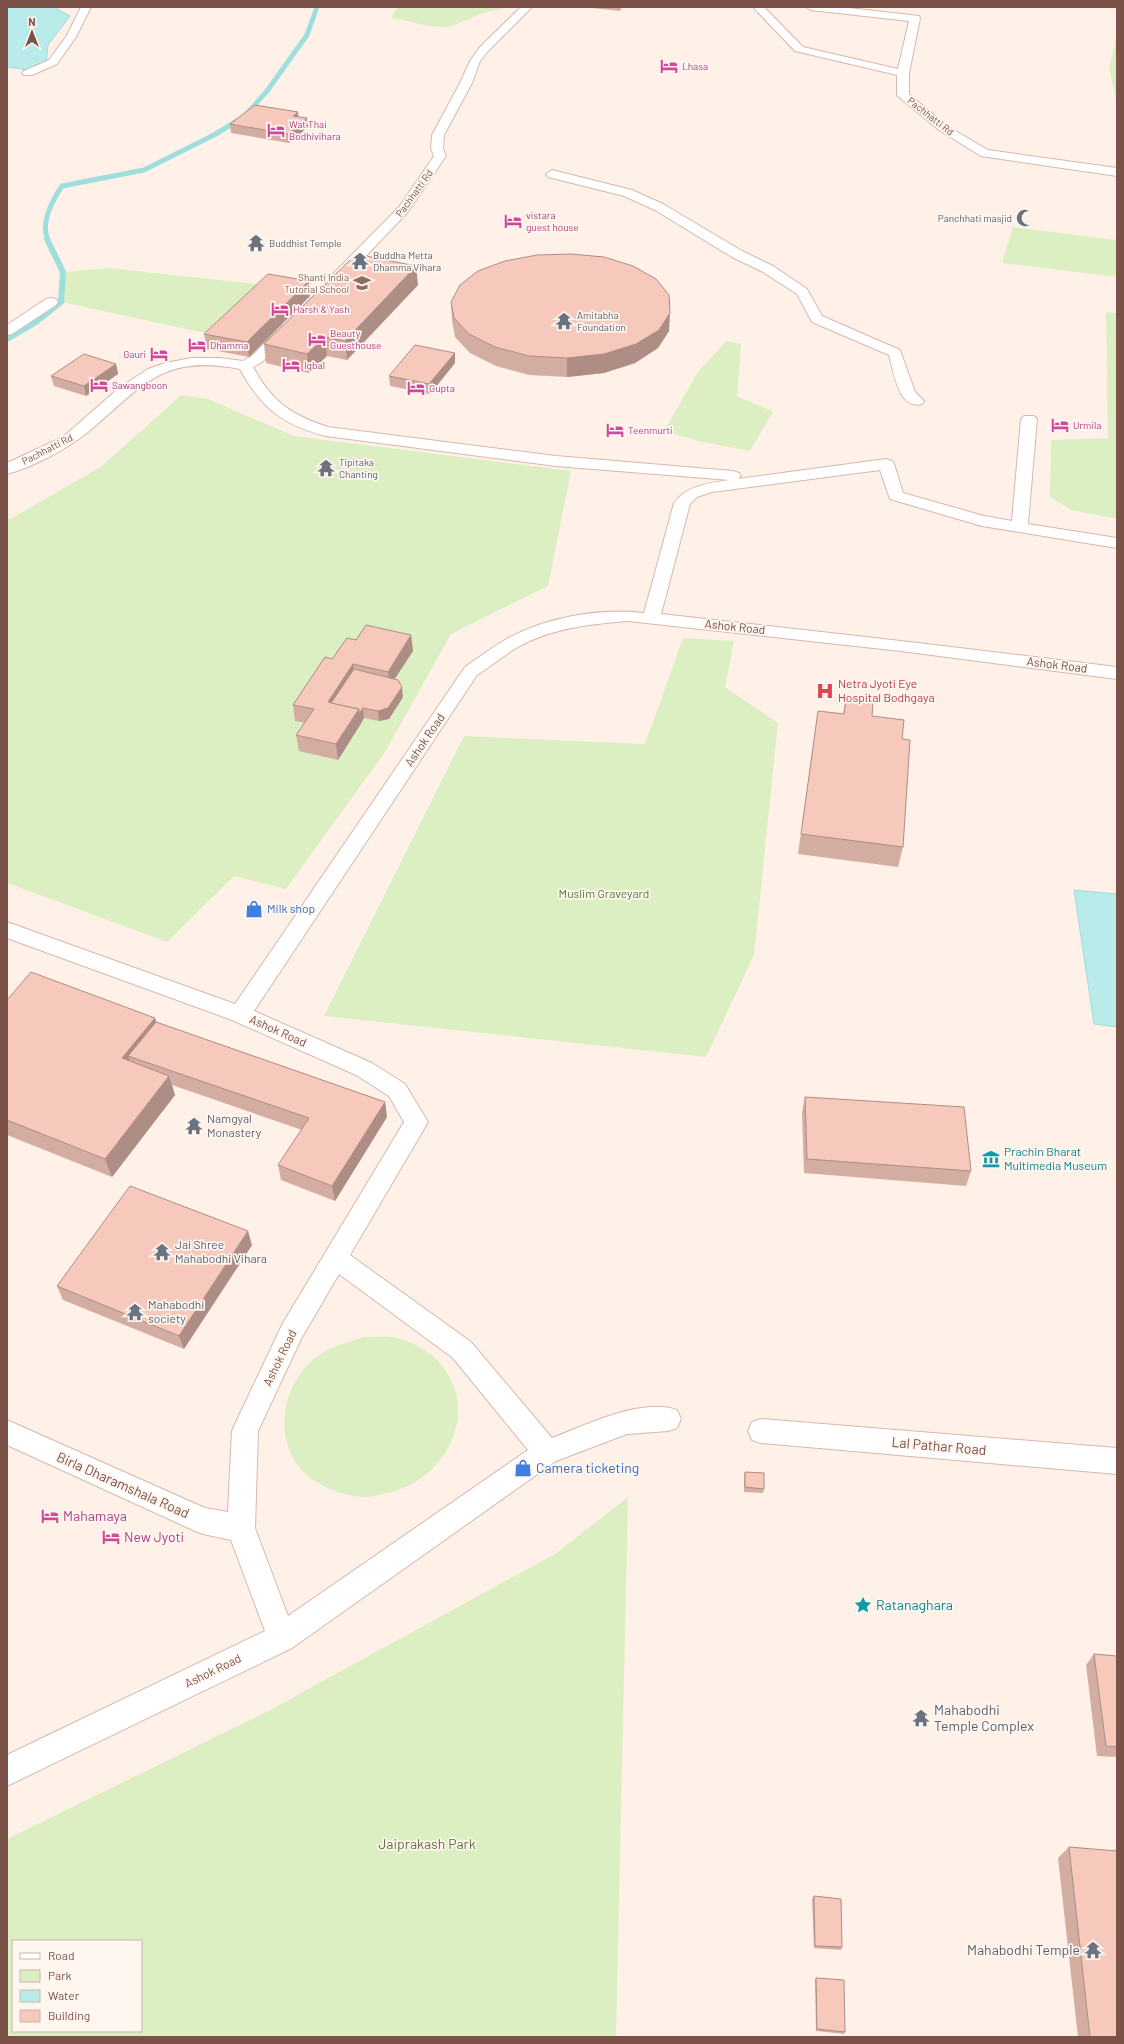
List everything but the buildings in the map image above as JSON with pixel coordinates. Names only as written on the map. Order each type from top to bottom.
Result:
[{"type":"street","points":[[28,73],[53,62],[71,37],[86,7]]},
{"type":"street","name":"Pachhatti Rd","points":[[327,288],[403,210],[440,156],[437,148],[438,135],[466,83],[475,61],[484,49],[527,7]]},
{"type":"street","points":[[758,7],[799,49],[903,73],[915,18],[919,7]]},
{"type":"street","points":[[811,7],[915,18]]},
{"type":"street","name":"Pachhatti Rd","points":[[903,73],[903,95],[943,128],[985,153],[1117,172]]},
{"type":"street","points":[[552,174],[628,193],[659,207],[736,254],[768,268],[802,292],[817,319],[895,353],[908,394],[917,401]]},
{"type":"street","points":[[7,331],[51,302]]},
{"type":"street","points":[[295,321],[257,359],[245,366],[256,388],[282,414],[306,425],[326,431],[556,461],[781,479]]},
{"type":"street","name":"Pachhatti Rd","points":[[7,470],[74,436],[142,378],[166,367],[201,362],[245,366]]},
{"type":"street","points":[[1019,528],[1029,419]]},
{"type":"street","points":[[651,618],[682,503],[691,494],[710,488],[886,464],[896,496],[982,521],[1117,543]]},
{"type":"street","name":"Ashok Road","points":[[7,1771],[282,1638],[241,1528],[245,1431],[292,1332],[416,1122],[397,1090],[364,1069],[240,1014],[471,671],[512,643],[547,628],[591,618],[628,616],[901,646],[1117,673]]},
{"type":"street","points":[[7,930],[240,1014]]},
{"type":"street","points":[[336,1258],[462,1350],[546,1452]]},
{"type":"street","points":[[282,1638],[546,1452],[627,1422],[668,1419]]},
{"type":"street","name":"Lal Pathar Road","points":[[761,1431],[1117,1461]]},
{"type":"street","name":"Birla Dharamshala Road","points":[[7,1432],[203,1521],[241,1528]]},
{"type":"green space","points":[[398,7],[505,7],[483,13],[452,26],[438,27],[391,17]]},
{"type":"green space","points":[[1117,39],[1117,104],[1109,68]]},
{"type":"green space","points":[[1013,227],[1117,240],[1117,277],[1002,263]]},
{"type":"green space","points":[[109,268],[266,285],[214,335],[61,302],[63,272]]},
{"type":"green space","points":[[1106,312],[1117,313],[1117,519],[1071,510],[1050,497],[1051,440],[1108,438]]},
{"type":"green space","points":[[726,341],[741,344],[737,396],[773,412],[750,451],[698,441],[664,431],[698,372]]},
{"type":"green space","points":[[181,395],[208,399],[294,436],[571,471],[548,586],[451,634],[385,752],[286,889],[234,876],[167,942],[7,883],[7,519],[12,518],[102,466]]},
{"type":"green space","name":"Muslim Graveyard","points":[[683,638],[734,641],[725,687],[778,723],[754,955],[706,1057],[324,1016],[464,736],[645,744]]},
{"type":"green space","points":[[364,1337],[399,1338],[427,1351],[443,1367],[454,1387],[458,1407],[456,1427],[449,1446],[438,1463],[423,1477],[404,1488],[370,1497],[350,1496],[333,1490],[317,1482],[302,1471],[292,1456],[286,1440],[284,1422],[287,1404],[293,1387],[302,1371],[315,1358],[326,1351],[338,1345]]},
{"type":"green space","name":"Jaiprakash Park","points":[[628,1497],[616,2037],[7,2037],[7,1839],[268,1711],[555,1554]]},
{"type":"water","points":[[7,7],[54,7],[70,16],[48,45],[46,63],[28,70],[7,67]]},
{"type":"water","points":[[1074,890],[1117,894],[1117,1027],[1094,1024]]},
{"type":"waterway","points":[[48,240],[45,226],[46,219],[54,198],[62,186],[144,170],[214,135],[245,116],[267,91],[307,35],[317,7]]},
{"type":"waterway","points":[[7,339],[36,322],[61,302],[63,272],[47,239]]},
{"type":"place","name":"Lhasa","points":[[669,66]]},
{"type":"place","name":"Wat Thai Bodhivihara","points":[[276,130]]},
{"type":"place","name":"Panchhati masjid","points":[[1025,218]]},
{"type":"place","name":"vistara guest house","points":[[513,221]]},
{"type":"place","name":"Buddhist Temple","points":[[256,243]]},
{"type":"place","name":"Buddha Metta Dhamma Vihara","points":[[360,261]]},
{"type":"place","name":"Shanti India Tutorial School","points":[[362,283]]},
{"type":"place","name":"Harsh & Yash","points":[[280,309]]},
{"type":"place","name":"Amitabha Foundation","points":[[564,321]]},
{"type":"place","name":"Beauty Guesthouse","points":[[317,339]]},
{"type":"place","name":"Dhamma","points":[[197,345]]},
{"type":"place","name":"Gauri","points":[[159,354]]},
{"type":"place","name":"Iqbal","points":[[291,365]]},
{"type":"place","name":"Sawangboon","points":[[99,385]]},
{"type":"place","name":"Gupta","points":[[416,388]]},
{"type":"place","name":"Urmila","points":[[1060,425]]},
{"type":"place","name":"Teenmurti","points":[[615,430]]},
{"type":"place","name":"Tipitaka Chanting","points":[[326,468]]},
{"type":"place","name":"Netra Jyoti Eye Hospital Bodhgaya","points":[[825,691]]},
{"type":"place","name":"Milk shop","points":[[254,909]]},
{"type":"place","name":"Namgyal Monastery","points":[[194,1126]]},
{"type":"place","name":"Prachin Bharat Multimedia Museum","points":[[991,1159]]},
{"type":"place","name":"Jai Shree Mahabodhi Vihara","points":[[162,1252]]},
{"type":"place","name":"Mahabodhi society","points":[[135,1312]]},
{"type":"place","name":"Camera ticketing","points":[[523,1468]]},
{"type":"place","name":"Mahamaya","points":[[50,1516]]},
{"type":"place","name":"New Jyoti","points":[[111,1537]]},
{"type":"place","name":"Ratanaghara","points":[[863,1605]]},
{"type":"place","name":"Mahabodhi Temple Complex","points":[[921,1718]]},
{"type":"place","name":"Mahabodhi Temple","points":[[1093,1950]]}]
